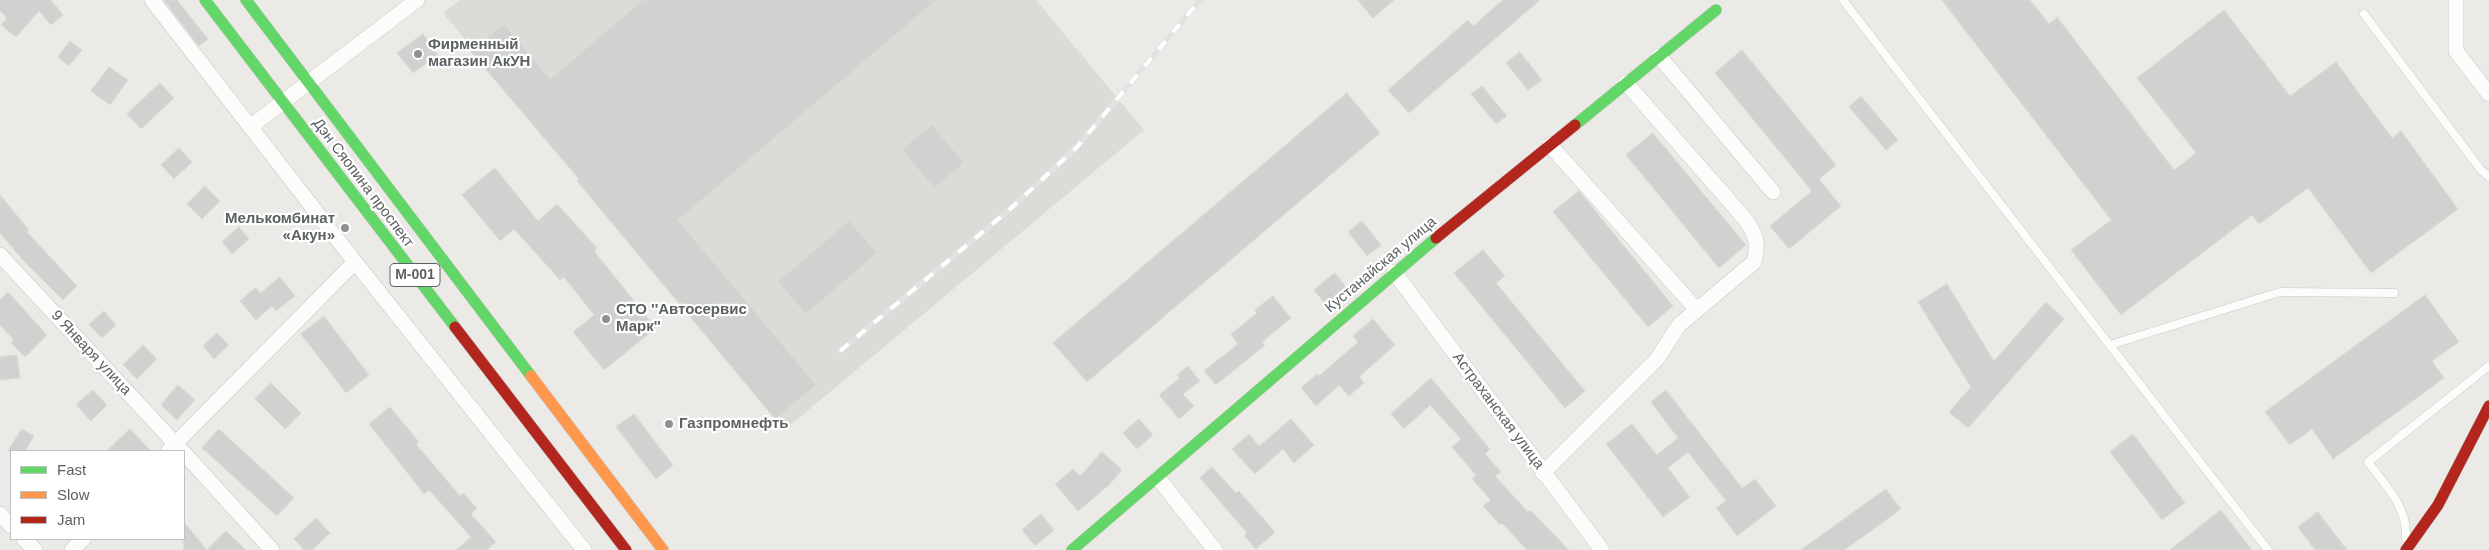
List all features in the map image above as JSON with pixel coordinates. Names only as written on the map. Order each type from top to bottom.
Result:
[{"type":"main road","name":"Дэн Сяопина проспект","points":[[205,0],[626,550]]},
{"type":"main road","name":"Дэн Сяопина проспект","points":[[246,0],[663,550]]},
{"type":"main road","name":"Кустанайская улица","points":[[1072,550],[1158,478],[1394,272],[1716,10]]},
{"type":"main road","points":[[2404,550],[2438,505],[2489,406]]},
{"type":"street","points":[[152,0],[355,262],[584,550]]},
{"type":"street","points":[[250,127],[417,0]]},
{"type":"street","points":[[2456,0],[2456,51],[2489,94]]},
{"type":"street","points":[[1659,56],[1774,192]]},
{"type":"street","points":[[1544,473],[1657,359],[1679,325],[1754,262],[1758,248],[1756,234],[1626,83]]},
{"type":"street","points":[[1550,145],[1698,310]]},
{"type":"street","name":"9 Января улица","points":[[0,255],[177,450]]},
{"type":"street","points":[[177,450],[355,262]]},
{"type":"street","name":"Астраханская улица","points":[[1394,272],[1602,550]]},
{"type":"street","name":"9 Января улица","points":[[185,458],[272,550]]},
{"type":"street","points":[[1158,478],[1214,550]]},
{"type":"street","points":[[0,514],[10,525]]},
{"type":"street","points":[[25,540],[35,550]]},
{"type":"street","points":[[72,550],[82,540]]},
{"type":"lane","points":[[1843,0],[2268,550]]},
{"type":"lane","points":[[2364,14],[2481,170],[2489,176]]},
{"type":"lane","points":[[2110,345],[2280,292],[2394,293]]},
{"type":"lane","points":[[2404,550],[2407,525],[2401,506],[2368,462],[2489,366]]},
{"type":"shaded area","points":[[460,0],[1036,0],[1144,130],[788,427],[443,13]]},
{"type":"building","points":[[0,0],[51,0],[63,15],[51,25],[39,11],[16,37],[1,25],[7,18],[0,11]]},
{"type":"building","points":[[164,0],[177,0],[208,39],[199,46]]},
{"type":"building","points":[[643,0],[936,0],[678,220],[816,385],[775,419],[577,181],[579,179],[471,52],[504,24],[550,79]]},
{"type":"building","points":[[1358,0],[1394,0],[1373,18]]},
{"type":"building","points":[[1503,0],[1540,0],[1409,113],[1388,90],[1468,20],[1473,26]]},
{"type":"building","points":[[1942,0],[2030,0],[2049,24],[2057,17],[2174,170],[2196,153],[2137,78],[2224,10],[2290,96],[2336,62],[2392,138],[2401,131],[2458,209],[2371,273],[2308,188],[2259,224],[2252,215],[2121,315],[2071,250],[2111,220]]},
{"type":"building","name":"Фирменный магазин АкУН","points":[[423,34],[438,55],[413,73],[397,53]]},
{"type":"building","points":[[70,41],[82,50],[69,66],[58,57]]},
{"type":"building","points":[[1742,50],[1836,165],[1819,179],[1841,206],[1789,249],[1770,226],[1812,191],[1715,73]]},
{"type":"building","points":[[1520,52],[1542,80],[1528,90],[1506,63]]},
{"type":"building","points":[[109,67],[128,80],[110,105],[91,91]]},
{"type":"building","points":[[160,83],[174,98],[141,129],[127,114]]},
{"type":"building","points":[[1482,86],[1507,116],[1496,124],[1471,94]]},
{"type":"building","points":[[1347,93],[1380,133],[1087,382],[1053,343]]},
{"type":"building","points":[[1861,96],[1898,140],[1886,150],[1849,107]]},
{"type":"building","points":[[932,125],[964,163],[934,188],[902,150]]},
{"type":"building","points":[[1653,133],[1746,245],[1719,268],[1626,155]]},
{"type":"building","points":[[179,148],[192,162],[174,179],[161,165]]},
{"type":"building","points":[[495,168],[538,221],[557,204],[597,248],[594,251],[656,328],[604,370],[573,332],[594,315],[564,277],[560,280],[514,229],[500,241],[462,195]]},
{"type":"building","points":[[205,186],[220,201],[202,219],[187,204]]},
{"type":"building","points":[[1579,191],[1673,306],[1648,327],[1553,212]]},
{"type":"building","points":[[0,195],[29,230],[27,232],[77,286],[63,300],[23,260],[0,233]]},
{"type":"building","points":[[849,221],[877,253],[806,314],[778,282]]},
{"type":"building","points":[[1362,221],[1381,245],[1367,256],[1348,232]]},
{"type":"building","points":[[239,227],[249,239],[232,254],[222,242]]},
{"type":"building","points":[[1483,250],[1505,276],[1496,283],[1585,391],[1565,408],[1454,273]]},
{"type":"building","points":[[1335,273],[1348,290],[1328,307],[1314,290]]},
{"type":"building","points":[[280,277],[295,296],[276,311],[272,306],[256,320],[240,301],[256,287],[260,293]]},
{"type":"building","points":[[1947,284],[1994,361],[2046,302],[2064,319],[1968,428],[1949,412],[1971,387],[1918,302]]},
{"type":"building","points":[[8,292],[47,335],[25,357],[11,343],[14,340],[0,325],[0,300]]},
{"type":"building","points":[[2425,295],[2459,342],[2432,361],[2444,378],[2333,459],[2312,429],[2290,445],[2265,412]]},
{"type":"building","points":[[1273,296],[1291,318],[1262,342],[1265,345],[1216,385],[1204,371],[1238,344],[1231,334],[1257,313],[1255,310]]},
{"type":"building","points":[[104,311],[116,325],[102,338],[89,325]]},
{"type":"building","points":[[324,316],[369,375],[346,393],[301,334]]},
{"type":"building","points":[[1373,319],[1395,345],[1359,377],[1364,383],[1349,396],[1339,385],[1316,406],[1301,388],[1317,374],[1319,376],[1358,342],[1353,336]]},
{"type":"building","points":[[217,333],[229,345],[214,359],[203,346]]},
{"type":"building","points":[[143,345],[157,359],[137,379],[123,365]]},
{"type":"building","points":[[17,355],[20,378],[0,380],[0,357]]},
{"type":"building","points":[[1188,366],[1200,381],[1183,394],[1194,406],[1179,419],[1159,395],[1180,378],[1177,375]]},
{"type":"building","points":[[1431,378],[1490,449],[1485,454],[1501,472],[1495,476],[1528,512],[1530,510],[1569,550],[1527,550],[1502,523],[1500,525],[1483,506],[1491,500],[1472,479],[1476,475],[1452,447],[1461,439],[1430,405],[1404,429],[1391,414]]},
{"type":"building","points":[[271,383],[301,413],[285,429],[255,399]]},
{"type":"building","points":[[178,385],[195,400],[177,420],[161,405]]},
{"type":"building","points":[[93,390],[107,405],[91,421],[76,405]]},
{"type":"building","points":[[1666,390],[1742,488],[1755,479],[1776,506],[1737,536],[1716,508],[1726,501],[1688,452],[1668,468],[1690,497],[1663,517],[1606,444],[1632,424],[1657,455],[1678,438],[1651,402]]},
{"type":"building","points":[[390,407],[419,442],[416,444],[460,496],[463,493],[477,508],[471,514],[496,542],[487,550],[456,550],[471,537],[429,490],[424,494],[369,424]]},
{"type":"building","points":[[634,414],[673,465],[656,479],[616,427]]},
{"type":"building","points":[[1139,419],[1153,435],[1137,449],[1123,433]]},
{"type":"building","points":[[1291,419],[1314,445],[1294,463],[1283,449],[1255,474],[1232,449],[1249,434],[1259,446]]},
{"type":"building","points":[[22,429],[34,436],[26,450],[8,451]]},
{"type":"building","points":[[130,429],[150,450],[108,450]]},
{"type":"building","points":[[219,429],[294,498],[277,516],[202,448]]},
{"type":"building","points":[[2133,434],[2185,503],[2162,520],[2110,452]]},
{"type":"building","points":[[1102,452],[1122,470],[1109,485],[1078,511],[1055,484],[1073,469],[1080,476]]},
{"type":"building","points":[[1212,467],[1236,493],[1239,491],[1275,532],[1256,549],[1244,536],[1247,533],[1200,478]]},
{"type":"building","points":[[1886,489],[1901,509],[1857,541],[1844,550],[1801,550]]},
{"type":"building","points":[[2221,510],[2252,550],[2170,550]]},
{"type":"building","points":[[2318,512],[2347,550],[2315,550],[2298,527]]},
{"type":"building","points":[[1041,514],[1054,530],[1035,546],[1022,530]]},
{"type":"building","points":[[316,518],[330,533],[312,550],[304,550],[294,539]]},
{"type":"building","points":[[185,523],[207,550],[184,550],[185,540]]},
{"type":"building","points":[[226,531],[246,550],[207,550]]},
{"type":"railway","points":[[840,351],[1009,210],[1077,147],[1200,0]]},
{"type":"traffic: fast","points":[[205,0],[455,327]]},
{"type":"traffic: fast","points":[[246,0],[531,376]]},
{"type":"traffic: fast","points":[[1575,125],[1716,10]]},
{"type":"traffic: fast","points":[[1072,550],[1436,238]]},
{"type":"traffic: slow","points":[[531,376],[663,550]]},
{"type":"traffic: jam","points":[[1436,238],[1575,125]]},
{"type":"traffic: jam","points":[[455,327],[626,550]]},
{"type":"traffic: jam","points":[[2406,550],[2438,505],[2489,406]]},
{"type":"place","name":"Фирменный магазин АкУН","points":[[418,54]]},
{"type":"place","name":"Мелькомбинат «Акун»","points":[[345,228]]},
{"type":"place","name":"СТО ''Автосервис Марк''","points":[[606,319]]},
{"type":"place","name":"Газпромнефть","points":[[669,424]]}]
